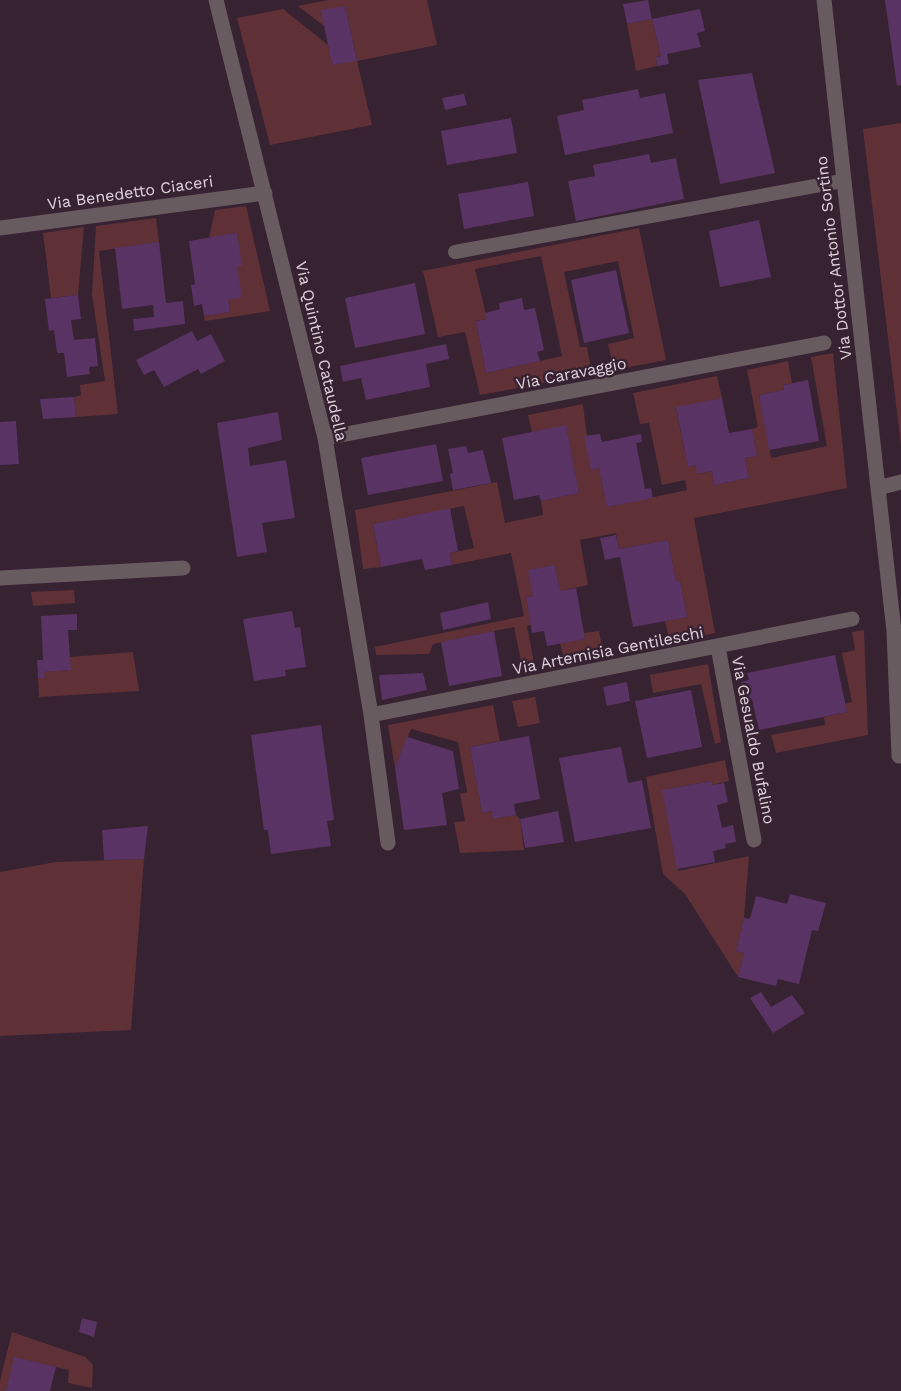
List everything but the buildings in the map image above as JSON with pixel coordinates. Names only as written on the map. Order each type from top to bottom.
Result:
[{"type":"street","name":"Via Quintino Cataudella","points":[[216,0],[325,438],[371,715],[388,843]]},
{"type":"street","name":"Via Dottor Antonio Sortino","points":[[824,0],[842,181],[894,631],[899,756]]},
{"type":"street","name":"Via Benedetto Ciaceri","points":[[0,228],[265,193]]},
{"type":"street","name":"Via Caravaggio","points":[[325,438],[824,343]]},
{"type":"street","points":[[878,488],[901,482]]},
{"type":"street","points":[[0,578],[183,568]]},
{"type":"street","name":"Via Artemisia Gentileschi","points":[[371,715],[852,619]]},
{"type":"street","name":"Via Gesualdo Bufalino","points":[[718,647],[754,840]]},
{"type":"lane","points":[[455,252],[842,181]]},
{"type":"shaded area","points":[[328,0],[427,0],[437,45],[357,61],[372,125],[270,145],[237,18],[283,9],[328,45],[332,65],[357,60],[345,6],[324,26],[298,6]]},
{"type":"shaded area","points":[[652,19],[661,56],[656,57],[657,66],[636,71],[627,24]]},
{"type":"shaded area","points":[[901,123],[901,446],[863,129]]},
{"type":"shaded area","points":[[246,206],[270,311],[205,321],[204,316],[230,312],[228,300],[237,266],[241,266],[237,233],[209,238],[215,210]]},
{"type":"shaded area","points":[[156,218],[159,242],[99,251],[118,414],[76,417],[74,397],[81,395],[80,385],[105,381],[92,295],[96,226]]},
{"type":"shaded area","points":[[84,227],[78,295],[51,298],[43,233]]},
{"type":"shaded area","points":[[639,228],[666,360],[614,370],[608,344],[634,338],[618,261],[564,272],[580,347],[587,347],[592,374],[480,395],[465,332],[438,337],[423,271]],"holes":[[[541,256],[562,356],[486,373],[476,321],[487,319],[475,269]]]},
{"type":"shaded area","points":[[833,353],[847,488],[694,518],[715,633],[670,642],[665,621],[687,617],[680,581],[676,581],[668,540],[619,549],[616,533],[580,540],[588,585],[560,591],[555,565],[529,570],[533,596],[526,597],[531,625],[527,626],[535,669],[523,671],[514,627],[433,644],[429,654],[376,655],[375,647],[524,616],[511,553],[452,565],[450,553],[474,548],[464,506],[373,524],[381,567],[363,569],[355,510],[497,482],[505,523],[543,515],[541,501],[579,493],[566,426],[532,432],[528,415],[583,404],[591,470],[599,468],[607,507],[687,490],[685,480],[662,485],[649,423],[640,424],[633,393],[717,376],[722,398],[676,408],[688,467],[696,465],[698,474],[712,471],[714,485],[749,478],[745,458],[757,456],[752,429],[758,427],[747,370],[788,361],[792,383],[783,385],[784,390],[759,395],[771,458],[827,446],[811,357]]},
{"type":"shaded area","points":[[74,590],[75,603],[33,606],[31,592]]},
{"type":"shaded area","points":[[864,630],[868,735],[776,753],[771,735],[825,725],[824,717],[847,712],[845,704],[852,702],[842,653],[855,650],[852,632]]},
{"type":"shaded area","points":[[599,631],[604,656],[565,663],[560,643],[585,639],[584,633]]},
{"type":"shaded area","points":[[133,652],[139,691],[39,697],[38,678],[44,678],[44,672],[70,670],[70,657]]},
{"type":"shaded area","points":[[708,664],[721,742],[715,744],[701,684],[653,693],[650,675]]},
{"type":"shaded area","points":[[535,697],[540,723],[518,727],[512,701]]},
{"type":"shaded area","points":[[493,705],[500,741],[470,747],[482,813],[491,811],[493,819],[516,815],[520,819],[524,850],[460,853],[454,822],[465,821],[460,794],[467,792],[458,742],[411,729],[395,768],[388,725]]},
{"type":"shaded area","points":[[725,760],[729,781],[712,785],[711,781],[663,790],[678,871],[749,856],[744,918],[736,951],[744,953],[738,977],[685,894],[663,874],[646,777]]},
{"type":"shaded area","points":[[144,859],[131,1030],[0,1036],[0,872],[56,862]]},
{"type":"shaded area","points":[[12,1332],[85,1357],[93,1365],[92,1388],[68,1383],[69,1370],[15,1358],[6,1391],[0,1391],[0,1381]]}]
